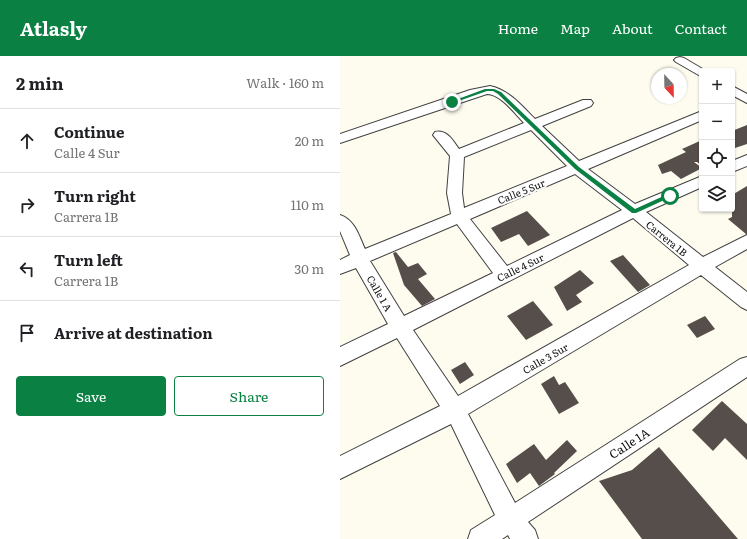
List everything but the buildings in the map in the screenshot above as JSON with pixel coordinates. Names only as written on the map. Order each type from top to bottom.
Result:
[{"type":"street","points":[[680,60],[699,71]]},
{"type":"street","name":"Carrera 1B","points":[[340,139],[487,90],[494,90],[505,97],[577,168],[634,211],[747,302]]},
{"type":"street","points":[[735,92],[746,98]]},
{"type":"street","points":[[735,102],[746,98]]},
{"type":"street","points":[[457,155],[587,102]]},
{"type":"street","name":"Calle 5 Sur","points":[[340,266],[699,117]]},
{"type":"street","points":[[440,135],[457,155],[454,198],[455,207],[459,216],[504,275]]},
{"type":"street","points":[[735,166],[747,160]]},
{"type":"street","name":"Calle 4 Sur","points":[[340,357],[634,211],[699,182]]},
{"type":"street","name":"Calle 1 A","points":[[340,222],[349,230],[360,259],[400,327]]},
{"type":"street","name":"Calle 3 Sur","points":[[340,468],[455,410],[747,241]]},
{"type":"street","points":[[400,327],[455,410],[510,519],[526,539]]},
{"type":"street","name":"Calle 1A","points":[[480,539],[747,366]]},
{"type":"route","points":[[452,102],[481,91],[494,90],[500,93],[577,168],[634,211],[670,196]]}]
